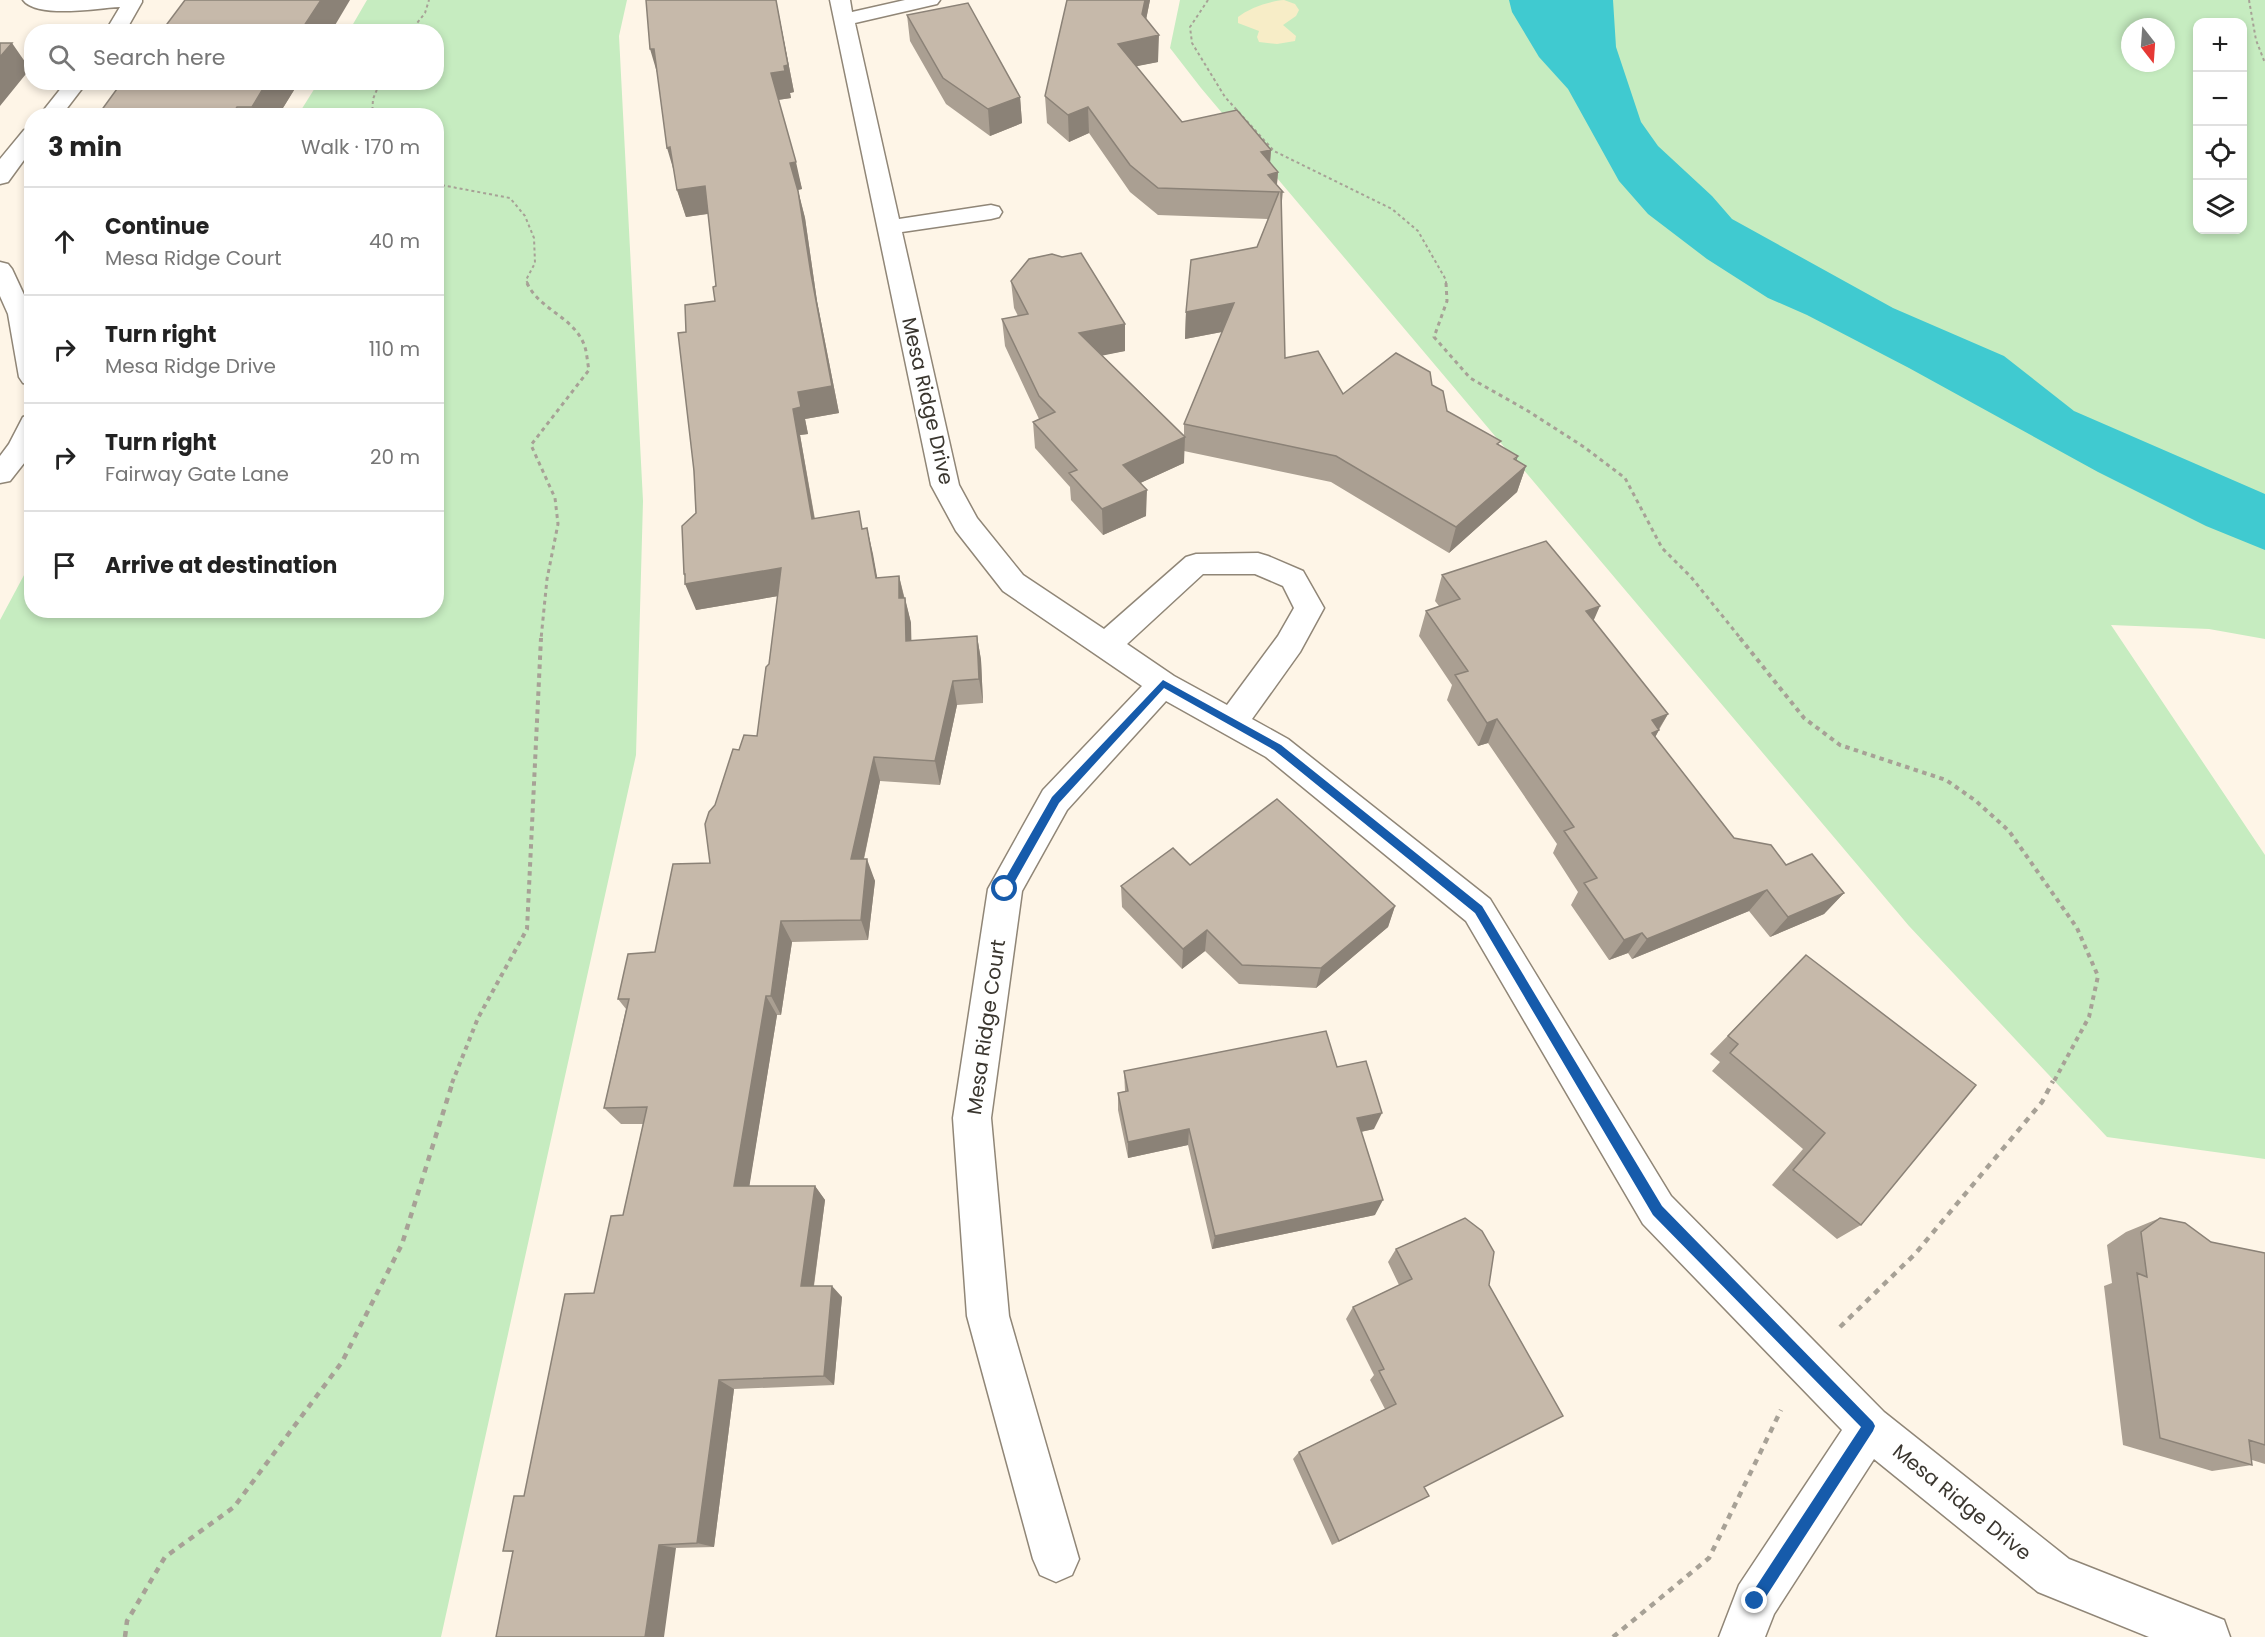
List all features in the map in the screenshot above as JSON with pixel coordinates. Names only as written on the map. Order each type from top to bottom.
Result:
[{"type":"street","points":[[33,0],[53,6],[132,1]]},
{"type":"street","name":"Mesa Ridge Drive","points":[[930,0],[842,10],[945,485],[966,524],[1013,583],[1163,684],[1277,748],[1478,910],[1658,1210],[1869,1426],[2054,1576],[2207,1637]]},
{"type":"street","points":[[119,24],[132,1]]},
{"type":"street","points":[[56,108],[70,90]]},
{"type":"street","points":[[0,177],[10,160],[24,144]]},
{"type":"street","points":[[889,227],[991,212]]},
{"type":"street","points":[[0,269],[20,314],[24,335]]},
{"type":"street","points":[[0,474],[24,441]]},
{"type":"street","points":[[1106,645],[1196,564],[1258,562],[1293,579],[1309,608],[1289,644],[1232,722]]},
{"type":"street","name":"Mesa Ridge Court","points":[[1056,1559],[988,1317],[972,1118],[1005,889],[1055,800],[1163,684]]},
{"type":"street","points":[[1742,1637],[1755,1601],[1869,1426]]},
{"type":"path","points":[[416,24],[424,13],[429,0]]},
{"type":"path","points":[[1208,0],[1190,27],[1192,43],[1225,98],[1274,151],[1392,209],[1418,231],[1446,280],[1447,301],[1434,337],[1457,365],[1470,378],[1528,411],[1584,447],[1625,478],[1662,548],[1691,577],[1804,718],[1840,746],[1946,780],[1976,801],[2009,831],[2077,928],[2098,975],[2089,1017],[2042,1102],[1915,1254],[1805,1361],[1709,1558],[1613,1637]]},
{"type":"path","points":[[2249,0],[2256,40],[2265,63]]},
{"type":"path","points":[[372,108],[377,90]]},
{"type":"path","points":[[125,1637],[127,1620],[165,1557],[234,1507],[342,1362],[402,1244],[445,1101],[478,1018],[527,929],[541,630],[547,579],[558,524],[555,498],[531,445],[589,370],[583,341],[565,320],[530,292],[526,280],[536,263],[534,238],[525,216],[510,198],[444,186]]},
{"type":"green space","points":[[367,0],[627,0],[619,36],[643,501],[636,755],[441,1637],[0,1637],[0,620],[24,575],[24,618],[444,618],[444,108],[302,108],[314,90],[444,90],[444,24],[353,24]]},
{"type":"green space","points":[[1180,0],[2265,0],[2265,639],[2209,629],[2111,625],[2265,855],[2265,1159],[2107,1137],[1909,926],[1201,88],[1170,48]]},
{"type":"sand","points":[[1284,0],[1295,4],[1299,10],[1296,16],[1283,25],[1296,36],[1295,41],[1277,44],[1259,42],[1257,37],[1259,31],[1238,23],[1238,17],[1248,11],[1266,3]]},
{"type":"water","points":[[1509,0],[1613,0],[1616,47],[1641,122],[1658,146],[1712,196],[1732,219],[1893,308],[2004,356],[2074,411],[2265,494],[2265,550],[2206,526],[2098,472],[1909,368],[1807,315],[1768,298],[1707,259],[1648,214],[1619,181],[1568,89],[1539,57],[1512,12]]},
{"type":"building","points":[[185,0],[321,0],[305,24],[167,24]]},
{"type":"building","points":[[646,0],[776,0],[788,65],[784,66],[785,71],[771,73],[796,162],[790,163],[798,191],[832,386],[798,392],[801,407],[793,409],[812,519],[859,511],[862,529],[867,528],[876,578],[899,576],[899,598],[905,598],[906,641],[977,636],[979,679],[953,681],[935,761],[874,757],[851,859],[867,859],[861,920],[781,921],[771,996],[766,996],[734,1186],[815,1186],[801,1286],[832,1286],[824,1376],[719,1380],[697,1543],[659,1545],[645,1637],[496,1637],[513,1551],[503,1551],[514,1496],[524,1496],[565,1294],[594,1293],[611,1216],[623,1215],[647,1107],[604,1108],[629,999],[618,999],[628,954],[655,952],[673,864],[710,863],[705,824],[709,812],[715,805],[733,749],[739,750],[744,735],[757,736],[781,568],[685,584],[682,526],[696,513],[694,471],[678,333],[686,332],[685,305],[715,301],[713,287],[716,286],[705,186],[677,190],[670,147],[667,148],[654,49],[650,49]]},
{"type":"building","points":[[1067,0],[1145,0],[1142,14],[1159,35],[1118,44],[1182,122],[1237,110],[1271,150],[1261,152],[1278,172],[1268,175],[1283,192],[1281,192],[1285,358],[1318,351],[1343,394],[1396,353],[1430,372],[1432,385],[1443,391],[1447,411],[1501,441],[1497,444],[1518,456],[1514,459],[1526,466],[1456,527],[1336,456],[1184,424],[1234,303],[1186,312],[1191,260],[1257,247],[1279,192],[1158,188],[1130,165],[1088,107],[1068,115],[1045,96]]},
{"type":"building","points":[[968,3],[1020,97],[988,109],[943,78],[907,15]]},
{"type":"building","points":[[0,43],[12,43],[0,57]]},
{"type":"building","points":[[116,90],[262,90],[252,107],[103,108]]},
{"type":"building","points":[[1081,253],[1125,324],[1079,333],[1185,437],[1123,465],[1147,490],[1102,509],[1069,473],[1077,470],[1033,422],[1055,412],[1039,396],[1002,319],[1028,314],[1011,281],[1029,259],[1052,254],[1062,257]]},
{"type":"building","points":[[1546,541],[1600,606],[1586,611],[1668,714],[1652,720],[1659,730],[1652,733],[1734,838],[1771,845],[1786,865],[1812,854],[1844,893],[1788,917],[1767,890],[1647,939],[1642,933],[1624,940],[1584,883],[1597,878],[1564,831],[1574,827],[1497,719],[1487,723],[1455,675],[1468,671],[1426,611],[1460,599],[1442,575]]},
{"type":"building","points":[[1277,799],[1395,906],[1321,968],[1242,965],[1207,930],[1183,949],[1121,886],[1173,848],[1190,865]]},
{"type":"building","points":[[1806,955],[1976,1085],[1861,1225],[1793,1170],[1825,1133],[1730,1053],[1738,1044],[1728,1036]]},
{"type":"building","points":[[1326,1031],[1337,1067],[1366,1061],[1382,1113],[1357,1118],[1383,1200],[1215,1236],[1189,1129],[1128,1142],[1118,1093],[1128,1091],[1124,1071]]},
{"type":"building","points":[[1465,1218],[1482,1231],[1494,1252],[1489,1285],[1563,1416],[1424,1487],[1429,1496],[1339,1541],[1299,1452],[1396,1404],[1379,1371],[1384,1369],[1353,1307],[1412,1279],[1396,1249]]},
{"type":"building","points":[[2160,1218],[2185,1223],[2211,1242],[2265,1253],[2265,1445],[2249,1440],[2252,1465],[2160,1438],[2137,1273],[2147,1277],[2141,1232]]},
{"type":"route","points":[[1005,889],[1055,800],[1163,684],[1277,748],[1478,910],[1658,1210],[1869,1426],[1755,1601]]}]
